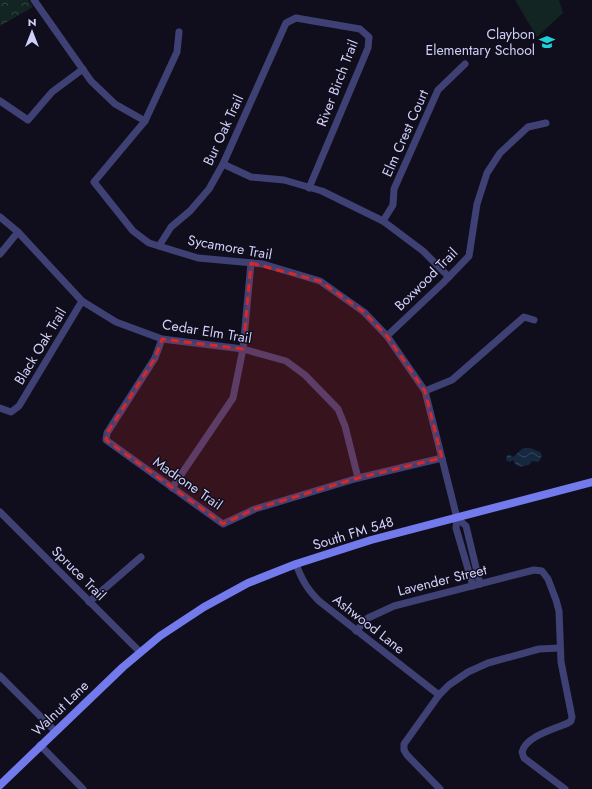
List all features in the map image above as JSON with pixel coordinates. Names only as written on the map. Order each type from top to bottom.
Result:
[{"type":"main road","name":"South FM 548","points":[[140,652],[160,636],[204,607],[248,583],[296,564],[371,540],[592,482]]},
{"type":"main road","name":"Walnut Lane","points":[[0,785],[123,666],[140,652]]},
{"type":"street","points":[[34,0],[91,81],[115,104],[145,121],[178,52],[179,32]]},
{"type":"street","name":"Bur Oak Trail","points":[[159,246],[171,227],[190,211],[209,189],[223,164],[286,23],[296,18]]},
{"type":"street","name":"River Birch Trail","points":[[296,18],[360,29],[369,37],[368,48],[309,188]]},
{"type":"street","name":"Elm Crest Court","points":[[383,221],[393,205],[394,189],[438,90],[465,64]]},
{"type":"street","points":[[0,101],[28,120],[52,92],[83,69]]},
{"type":"street","name":"Sycamore Trail","points":[[145,121],[94,182],[133,231],[149,243],[198,258],[262,264],[320,281],[364,312],[388,336],[425,391],[457,518],[456,528],[473,586]]},
{"type":"street","name":"Boxwood Trail","points":[[388,336],[469,256],[477,204],[488,173],[500,153],[528,127],[546,123]]},
{"type":"street","points":[[223,164],[251,177],[284,180],[322,191],[383,221],[423,252],[449,277]]},
{"type":"street","name":"Cedar Elm Trail","points":[[0,216],[18,232],[82,302],[116,322],[162,339],[243,348],[286,361],[305,375],[338,409],[346,426],[358,478]]},
{"type":"street","points":[[0,254],[18,232]]},
{"type":"street","points":[[172,488],[233,398],[243,348],[251,263]]},
{"type":"street","name":"Black Oak Trail","points":[[0,408],[10,412],[19,406],[82,302]]},
{"type":"street","points":[[425,391],[452,380],[524,317],[534,320]]},
{"type":"street","name":"Madrone Trail","points":[[162,339],[155,358],[106,433],[106,440],[223,524],[255,509],[358,478],[442,458]]},
{"type":"street","name":"Spruce Trail","points":[[0,512],[140,652]]},
{"type":"street","name":"Sycamore Trail","points":[[457,518],[466,526],[480,584]]},
{"type":"street","points":[[89,602],[141,557]]},
{"type":"street","name":"Ashwood Lane","points":[[296,564],[302,580],[318,601],[439,695]]},
{"type":"street","name":"Lavender Street","points":[[356,631],[362,622],[385,609],[534,570],[542,571],[548,579],[556,600],[559,611],[560,648]]},
{"type":"street","points":[[440,789],[404,750],[404,744],[439,695],[458,678],[483,665],[539,649],[560,648],[564,679],[572,712],[571,721],[538,736],[525,745],[522,752],[524,758],[565,789]]},
{"type":"street","points":[[0,676],[55,731]]},
{"type":"street","points":[[40,745],[84,789]]},
{"type":"highlighted area","points":[[251,263],[320,281],[364,312],[387,336],[425,391],[442,458],[358,478],[255,509],[223,524],[106,440],[107,433],[155,358],[162,339],[243,349]]},
{"type":"green space","points":[[0,0],[28,0],[33,7],[0,26]]},
{"type":"green space","points":[[515,0],[559,0],[563,13],[537,37]]},
{"type":"water","points":[[524,448],[530,448],[540,452],[542,455],[540,460],[538,462],[532,461],[527,465],[518,466],[513,460],[510,462],[506,460],[507,455],[513,457]]},
{"type":"place","name":"Claybon Elementary School","points":[[547,42]]}]
